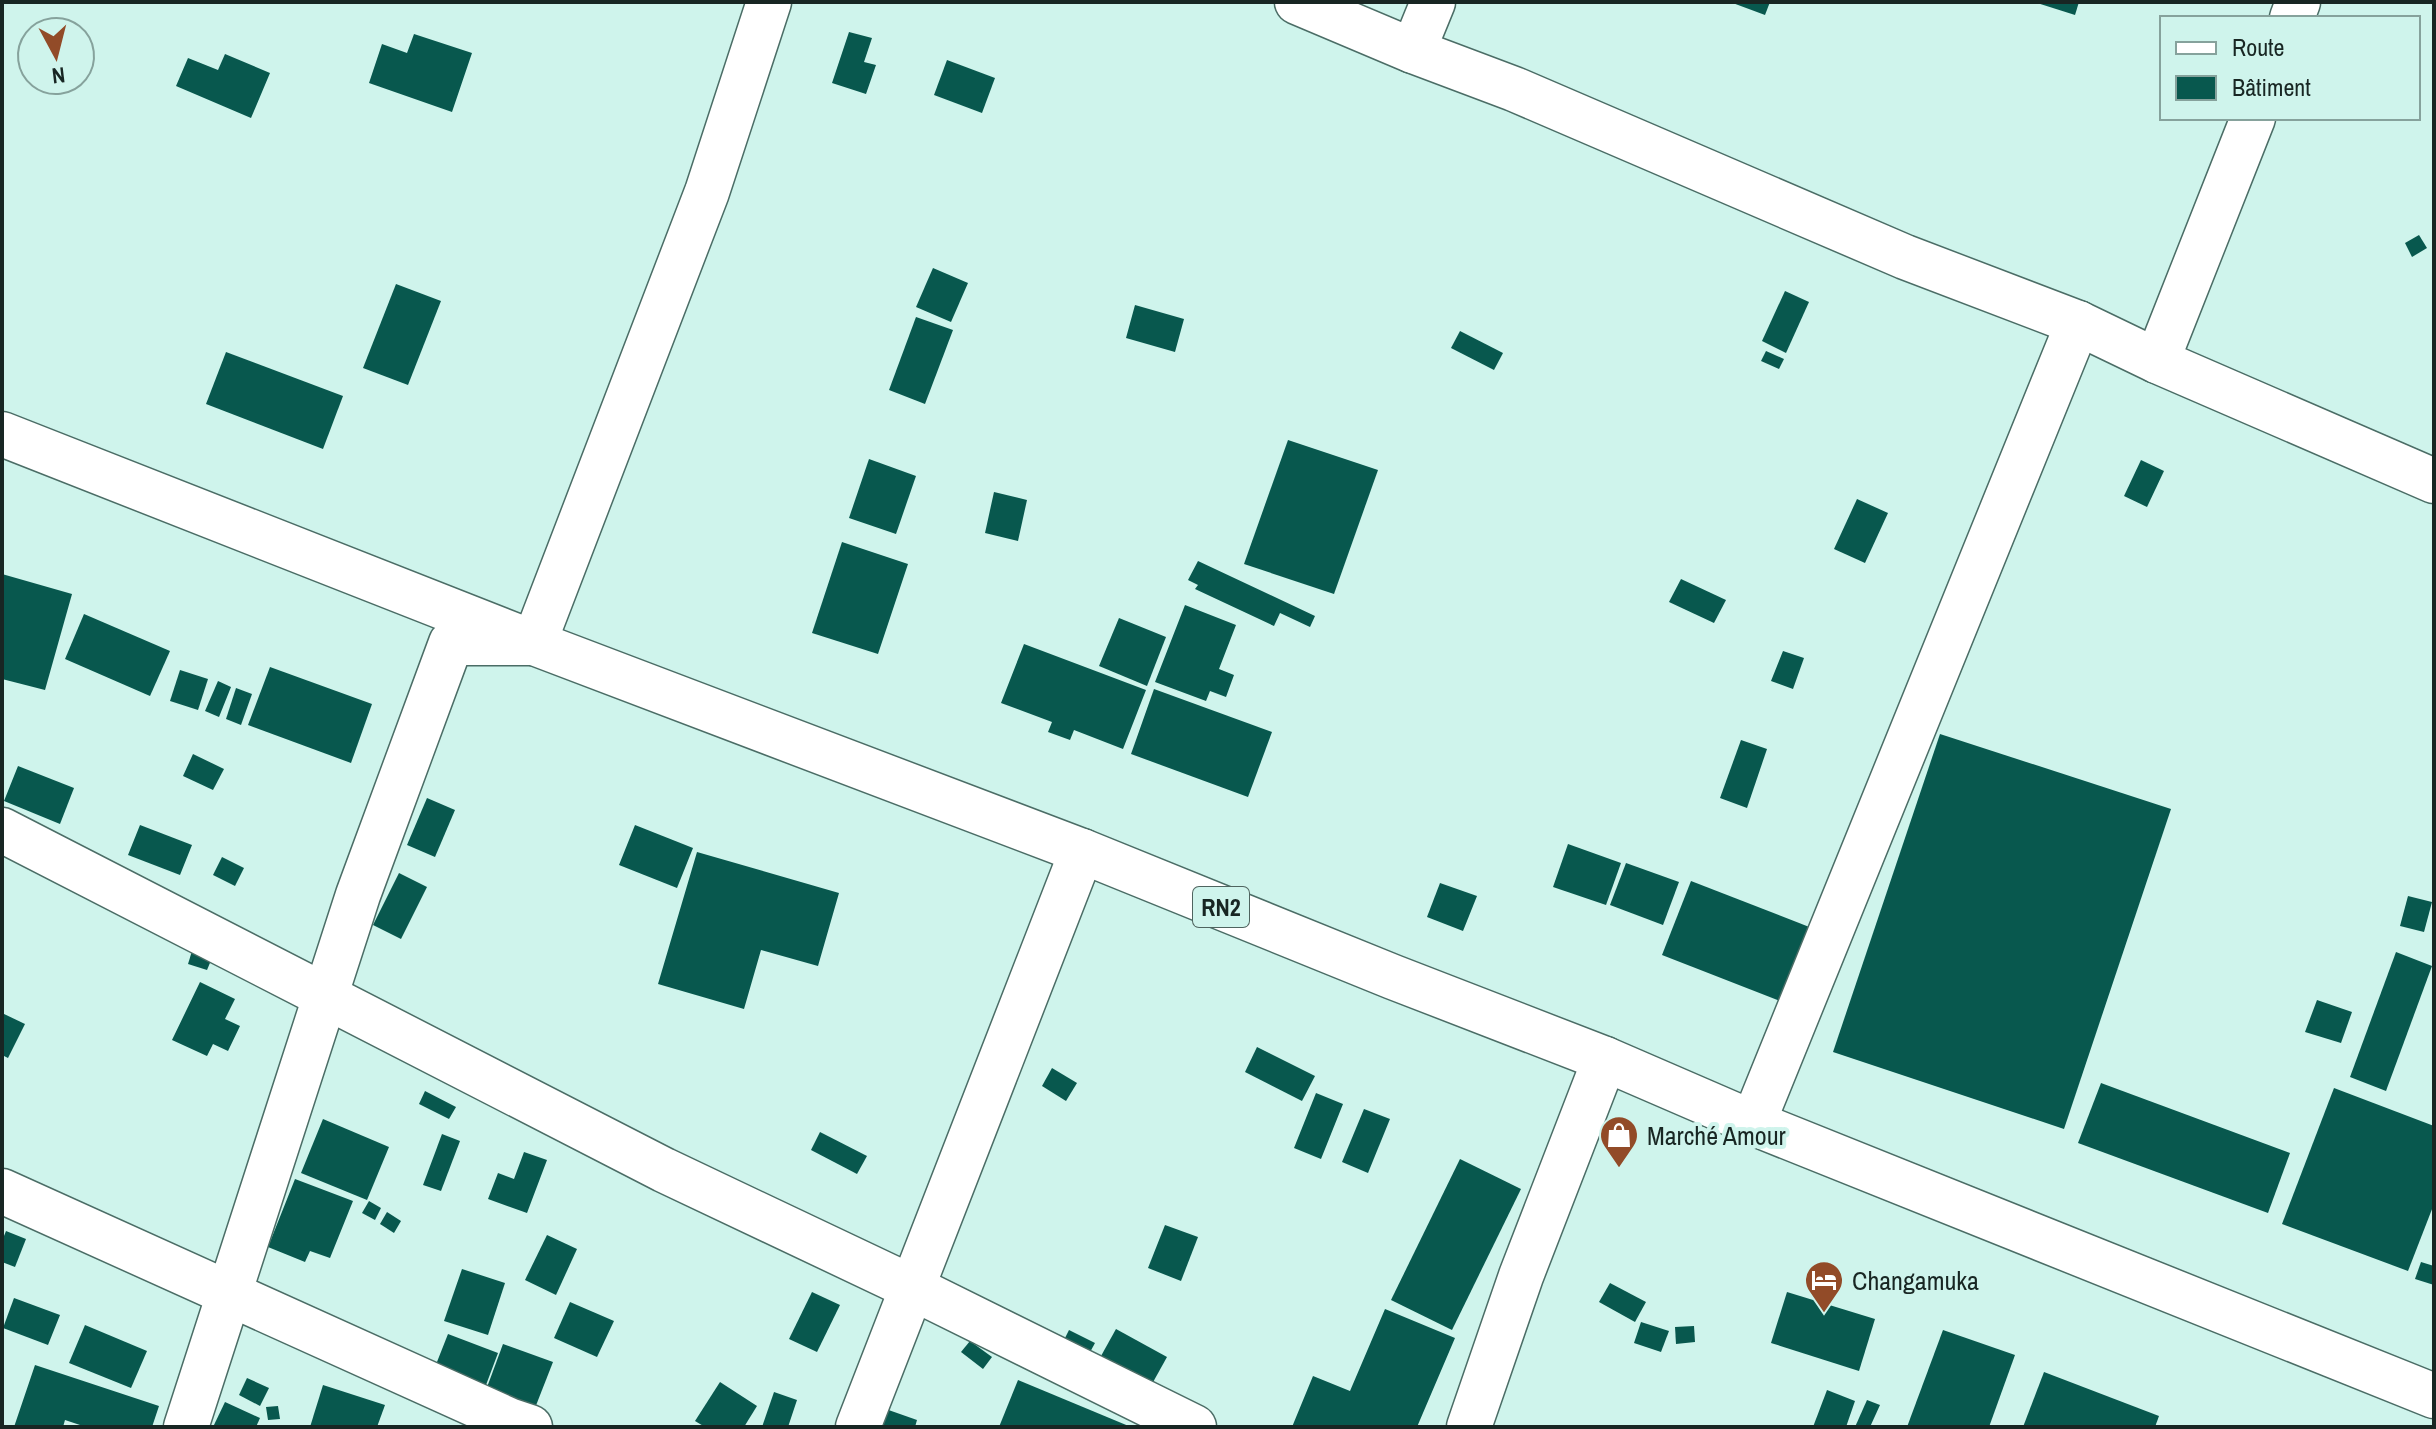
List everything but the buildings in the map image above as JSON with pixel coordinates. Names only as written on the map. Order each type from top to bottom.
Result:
[{"type":"main road","points":[[186,1427],[358,895],[451,643],[534,643],[707,192],[769,2]]},
{"type":"main road","points":[[1297,2],[1514,89],[1905,257],[2078,323],[2157,361],[2434,481]]},
{"type":"main road","points":[[1413,51],[1433,2]]},
{"type":"main road","points":[[2157,361],[2252,120]]},
{"type":"main road","points":[[1753,1123],[2078,323]]},
{"type":"main road","name":"RN2","points":[[2,434],[534,643],[1082,851],[1605,1059],[1753,1123],[2434,1396]]},
{"type":"main road","points":[[2,830],[664,1170],[913,1288],[1194,1427]]},
{"type":"main road","points":[[858,1427],[1082,851]]},
{"type":"main road","points":[[1469,1427],[1521,1276],[1605,1059]]},
{"type":"main road","points":[[2,1191],[530,1427]]},
{"type":"place","name":"Marché Amour","points":[[1619,1169]]},
{"type":"place","name":"Changamuka","points":[[1824,1314]]}]
